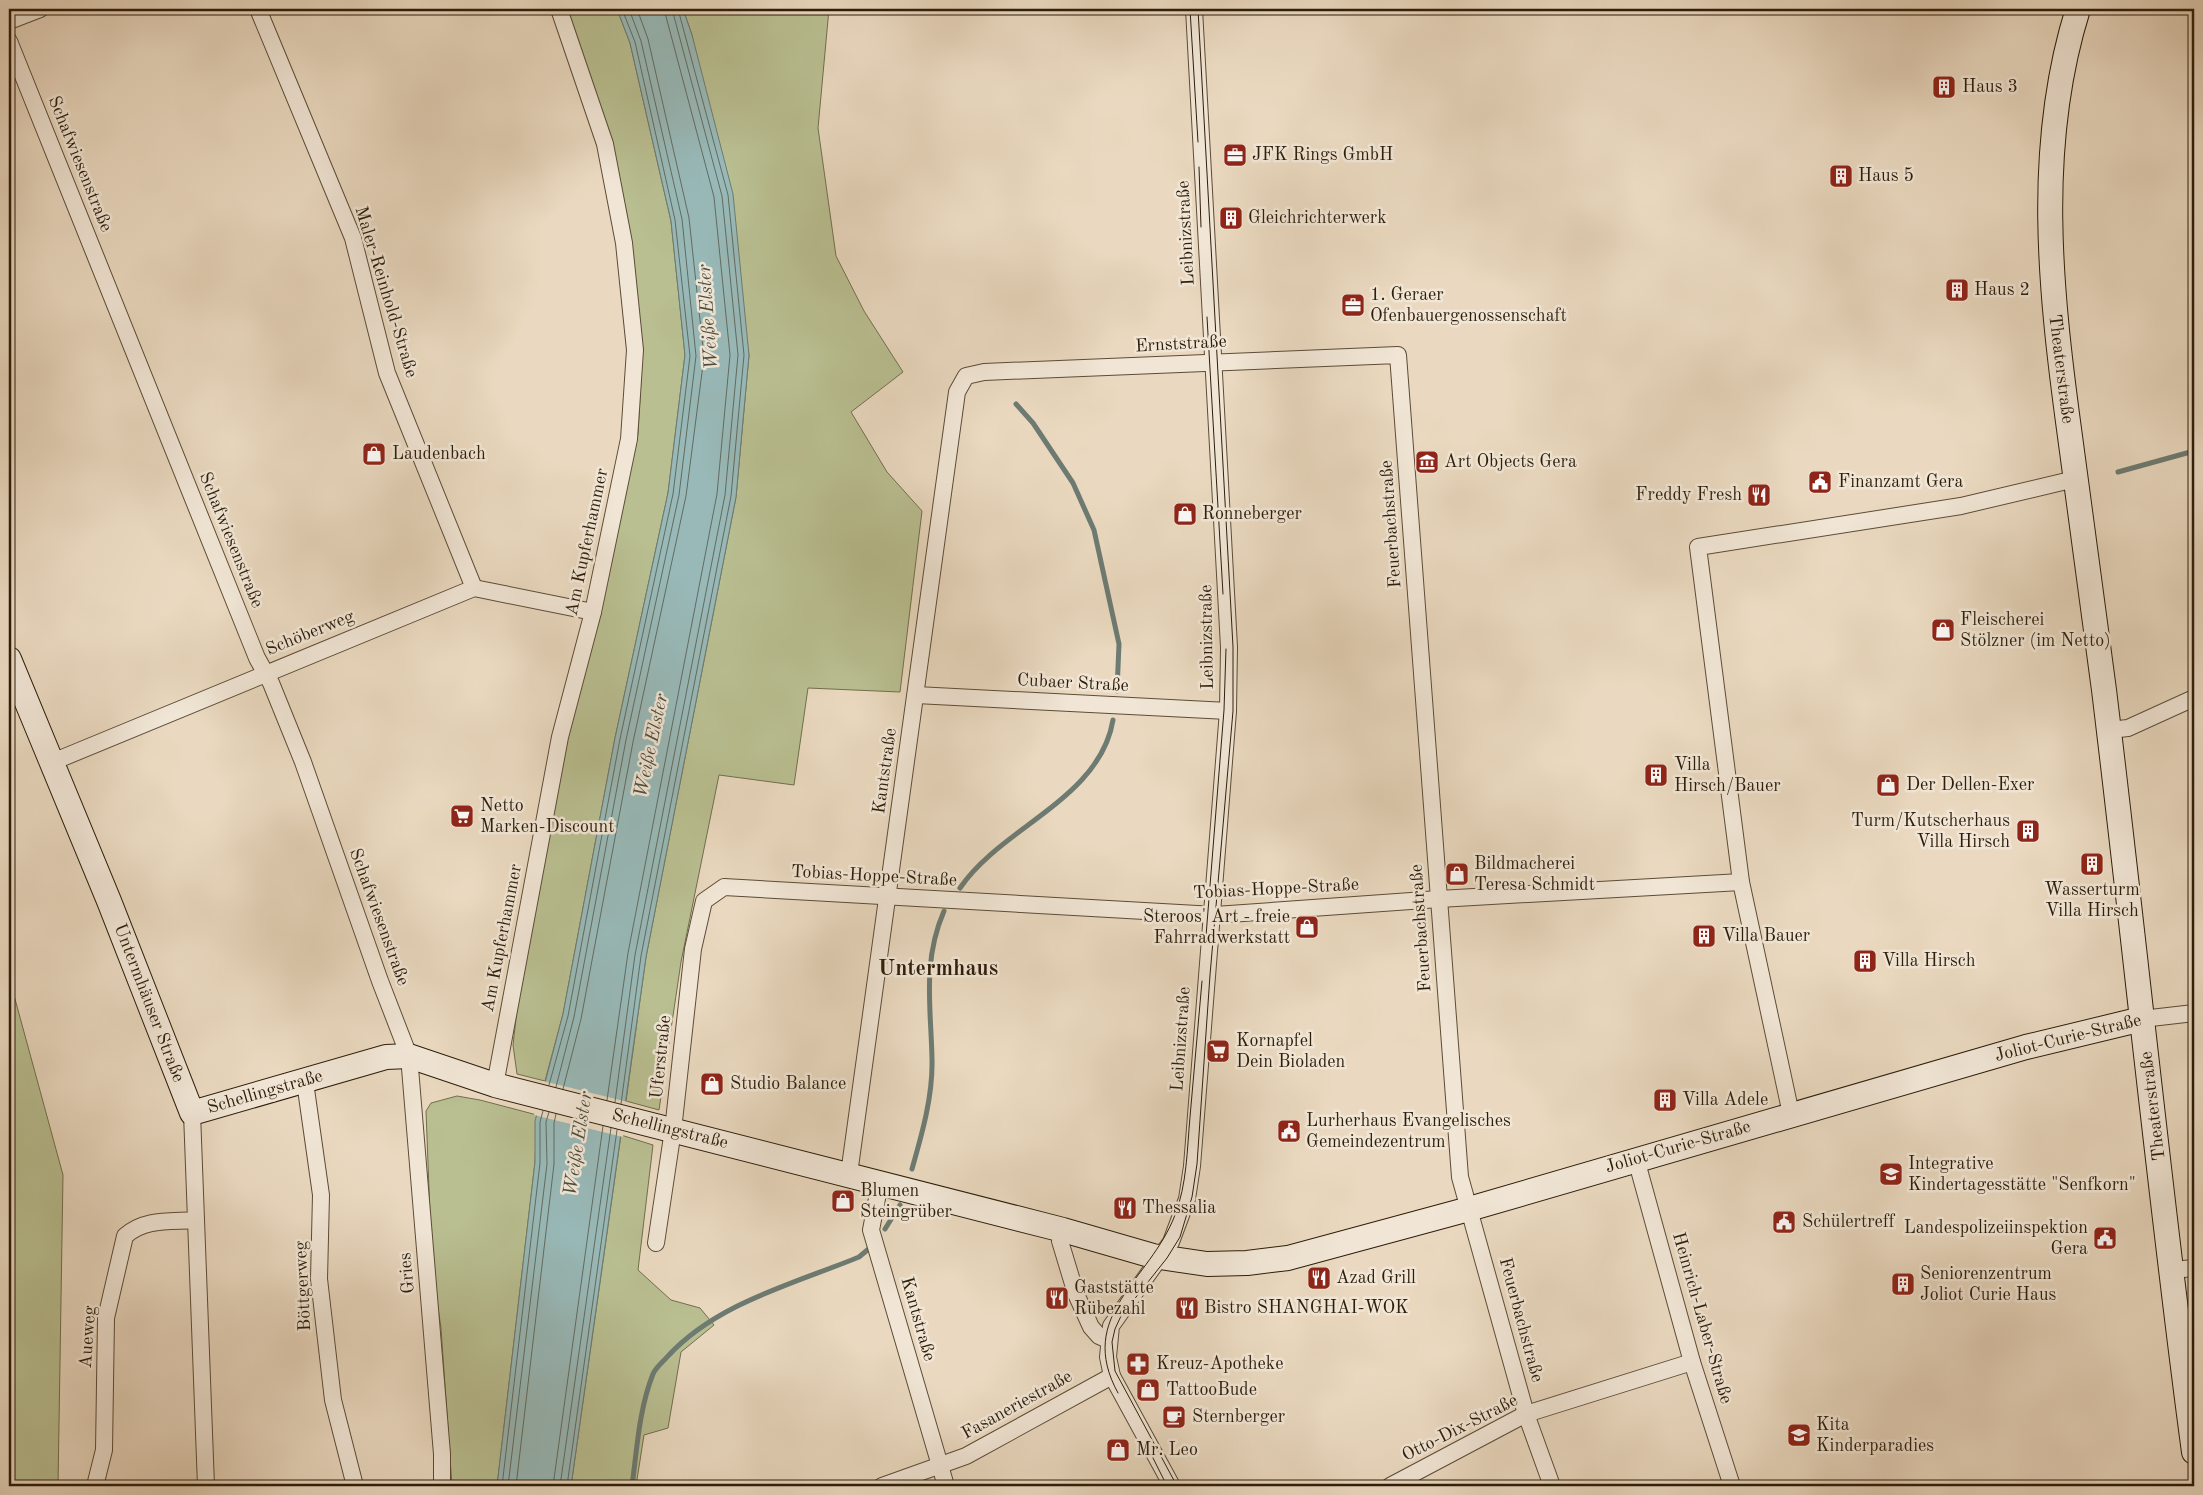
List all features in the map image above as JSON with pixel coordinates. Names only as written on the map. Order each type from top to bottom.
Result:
[{"type":"main road","name":"Theaterstraße","points":[[2078,9],[2059,88],[2052,145],[2049,226],[2054,320],[2109,730],[2142,1019],[2183,1269],[2194,1452]]},
{"type":"main road","name":"Untermhäuser Straße","points":[[9,660],[50,763],[109,901],[192,1112]]},
{"type":"main road","name":"Joliot-Curie-Straße","points":[[1062,1230],[1121,1249],[1161,1258],[1207,1264],[1256,1262],[1288,1258],[1469,1209],[2026,1047],[2142,1019]]},
{"type":"main road","name":"Schellingstraße","points":[[192,1112],[305,1082],[386,1057],[409,1056],[504,1087],[1062,1230]]},
{"type":"street","points":[[9,21],[40,9]]},
{"type":"street","name":"Maler-Reinhold-Straße","points":[[258,9],[353,238],[387,373],[474,588]]},
{"type":"street","name":"Am Kupferhammer","points":[[504,1087],[560,737],[593,612],[629,439],[635,350],[624,243],[605,144],[559,9]]},
{"type":"street","name":"Leibnizstraße","points":[[1108,1340],[1111,1326],[1118,1314],[1161,1258],[1179,1224],[1187,1199],[1192,1166],[1228,711],[1229,647],[1194,9]]},
{"type":"street","name":"Schafwiesenstraße","points":[[9,41],[265,673],[271,683],[303,762],[380,981],[409,1056]]},
{"type":"street","name":"Ernststraße","points":[[966,376],[984,372],[1398,355]]},
{"type":"street","name":"Feuerbachstraße","points":[[1398,355],[1460,1177],[1526,1414],[1552,1486]]},
{"type":"street","name":"Kantstraße","points":[[849,1174],[957,392],[966,376]]},
{"type":"street","points":[[1791,1114],[1740,882],[1698,546],[1962,506],[2075,478]]},
{"type":"street","points":[[474,588],[593,612]]},
{"type":"street","name":"Schöberweg","points":[[50,763],[474,588]]},
{"type":"street","name":"Cubaer Straße","points":[[916,695],[1228,711]]},
{"type":"street","points":[[2109,730],[2128,728],[2194,698]]},
{"type":"street","name":"Tobias-Hoppe-Straße","points":[[724,887],[887,898],[1212,915],[1439,899],[1740,882]]},
{"type":"street","name":"Uferstraße","points":[[656,1243],[665,1128],[693,949],[704,901],[724,887]]},
{"type":"street","name":"Joliot-Curie-Straße","points":[[2142,1019],[2194,1013]]},
{"type":"street","name":"Gries","points":[[409,1056],[442,1454],[442,1486]]},
{"type":"street","name":"Böttgerweg","points":[[305,1082],[321,1195],[319,1279],[333,1400],[355,1486]]},
{"type":"street","name":"Untermhäuser Straße","points":[[192,1112],[206,1486]]},
{"type":"street","name":"Heinrich-Laber-Straße","points":[[1636,1160],[1692,1362],[1732,1486]]},
{"type":"street","name":"Kantstraße","points":[[880,1182],[871,1230],[946,1486]]},
{"type":"street","name":"Aueweg","points":[[95,1486],[104,1450],[106,1318],[125,1236],[135,1227],[146,1223],[196,1220]]},
{"type":"street","points":[[1062,1230],[1060,1241],[1076,1294],[1091,1327],[1099,1336],[1108,1340],[1108,1357],[1112,1376],[1172,1486]]},
{"type":"street","name":"Otto-Dix-Straße","points":[[1390,1486],[1526,1414],[1692,1362]]},
{"type":"street","name":"Fasaneriestraße","points":[[882,1486],[966,1456],[1112,1376]]},
{"type":"green space","points":[[567,9],[617,9],[630,43],[671,221],[685,355],[668,493],[615,738],[563,1014],[545,1081],[517,1074],[513,1045],[519,992],[566,741],[638,434],[641,379],[639,334]]},
{"type":"green space","points":[[683,9],[829,9],[818,128],[836,256],[864,311],[903,372],[851,412],[887,472],[922,511],[900,692],[808,688],[794,785],[719,775],[681,962],[659,1110],[626,1101],[646,957],[736,497],[749,355],[692,35]]},
{"type":"green space","points":[[9,977],[63,1175],[58,1486],[9,1486]]},
{"type":"green space","points":[[457,1096],[537,1115],[535,1162],[497,1486],[452,1486],[441,1328],[432,1267],[426,1111],[431,1103]]},
{"type":"green space","points":[[621,1135],[653,1145],[638,1270],[671,1300],[700,1308],[714,1325],[681,1352],[668,1428],[644,1435],[636,1486],[571,1486]]},
{"type":"water","name":"Weiße Elster","points":[[617,9],[683,9],[692,35],[733,194],[749,355],[736,497],[646,957],[571,1486],[497,1486],[535,1162],[535,1121],[563,1014],[615,738],[668,493],[685,355],[671,221],[630,43]]},
{"type":"pier","points":[[543,1081],[628,1102],[623,1137],[534,1115]]},
{"type":"waterway","points":[[1016,404],[1033,423],[1073,483],[1094,530],[1119,644],[1117,691]]},
{"type":"waterway","points":[[2118,472],[2194,451]]},
{"type":"waterway","points":[[960,888],[999,847],[1070,792],[1089,771],[1104,747],[1113,720]]},
{"type":"waterway","points":[[912,1169],[923,1129],[931,1087],[930,967],[937,930],[944,911]]},
{"type":"waterway","points":[[885,1229],[900,1205]]},
{"type":"waterway","points":[[632,1486],[639,1429],[648,1387],[654,1371],[668,1356],[709,1322],[733,1309],[782,1286],[859,1257],[871,1247]]},
{"type":"tram line","points":[[1190,9],[1198,142]]},
{"type":"tram line","points":[[1177,1486],[1115,1371],[1112,1342],[1121,1316],[1167,1258],[1180,1237],[1192,1197],[1197,1164],[1210,975],[1233,711],[1233,647],[1198,9]]},
{"type":"tram line","points":[[1199,167],[1201,227]]},
{"type":"tram line","points":[[1207,317],[1223,594]]},
{"type":"tram line","points":[[1206,936],[1224,710],[1226,649]]},
{"type":"tram line","points":[[1118,1393],[1107,1366],[1105,1342],[1111,1320],[1121,1300],[1164,1238],[1179,1203],[1186,1167],[1202,981]]},
{"type":"tram line","points":[[1146,1444],[1167,1486]]},
{"type":"place","name":"Haus 3","points":[[1944,87]]},
{"type":"place","name":"JFK Rings GmbH","points":[[1235,155]]},
{"type":"place","name":"Haus 5","points":[[1841,176]]},
{"type":"place","name":"Gleichrichterwerk","points":[[1231,218]]},
{"type":"place","name":"Haus 2","points":[[1957,290]]},
{"type":"place","name":"1. Geraer Ofenbauergenossenschaft","points":[[1353,305]]},
{"type":"place","name":"Laudenbach","points":[[374,454]]},
{"type":"place","name":"Art Objects Gera","points":[[1427,462]]},
{"type":"place","name":"Finanzamt Gera","points":[[1820,482]]},
{"type":"place","name":"Freddy Fresh","points":[[1759,495]]},
{"type":"place","name":"Ronneberger","points":[[1185,514]]},
{"type":"place","name":"Fleischerei Stölzner (im Netto)","points":[[1943,630]]},
{"type":"place","name":"Villa Hirsch/Bauer","points":[[1656,775]]},
{"type":"place","name":"Der Dellen-Exer","points":[[1888,785]]},
{"type":"place","name":"Netto Marken-Discount","points":[[462,816]]},
{"type":"place","name":"Turm/Kutscherhaus Villa Hirsch","points":[[2028,831]]},
{"type":"place","name":"Wasserturm Villa Hirsch","points":[[2092,864]]},
{"type":"place","name":"Bildmacherei Teresa Schmidt","points":[[1457,874]]},
{"type":"place","name":"Steroos' Art - freie Fahrradwerkstatt","points":[[1307,927]]},
{"type":"place","name":"Villa Bauer","points":[[1704,936]]},
{"type":"place","name":"Villa Hirsch","points":[[1865,961]]},
{"type":"place","name":"Kornapfel Dein Bioladen","points":[[1218,1051]]},
{"type":"place","name":"Studio Balance","points":[[712,1084]]},
{"type":"place","name":"Villa Adele","points":[[1665,1100]]},
{"type":"place","name":"Lurherhaus Evangelisches Gemeindezentrum","points":[[1289,1131]]},
{"type":"place","name":"Integrative Kindertagesstätte \"Senfkorn\"","points":[[1891,1174]]},
{"type":"place","name":"Blumen Steingrüber","points":[[843,1201]]},
{"type":"place","name":"Thessalia","points":[[1125,1208]]},
{"type":"place","name":"Schülertreff","points":[[1784,1222]]},
{"type":"place","name":"Landespolizeiinspektion Gera","points":[[2105,1238]]},
{"type":"place","name":"Azad Grill","points":[[1319,1278]]},
{"type":"place","name":"Seniorenzentrum Joliot Curie Haus","points":[[1903,1284]]},
{"type":"place","name":"Gaststätte Rübezahl","points":[[1057,1298]]},
{"type":"place","name":"Bistro SHANGHAI-WOK","points":[[1187,1308]]},
{"type":"place","name":"Kreuz-Apotheke","points":[[1138,1364]]},
{"type":"place","name":"TattooBude","points":[[1148,1390]]},
{"type":"place","name":"Sternberger","points":[[1174,1417]]},
{"type":"place","name":"Kita Kinderparadies","points":[[1799,1435]]},
{"type":"place","name":"Mr. Leo","points":[[1118,1450]]},
{"type":"district","name":"Untermhaus","points":[[938,969]]}]
